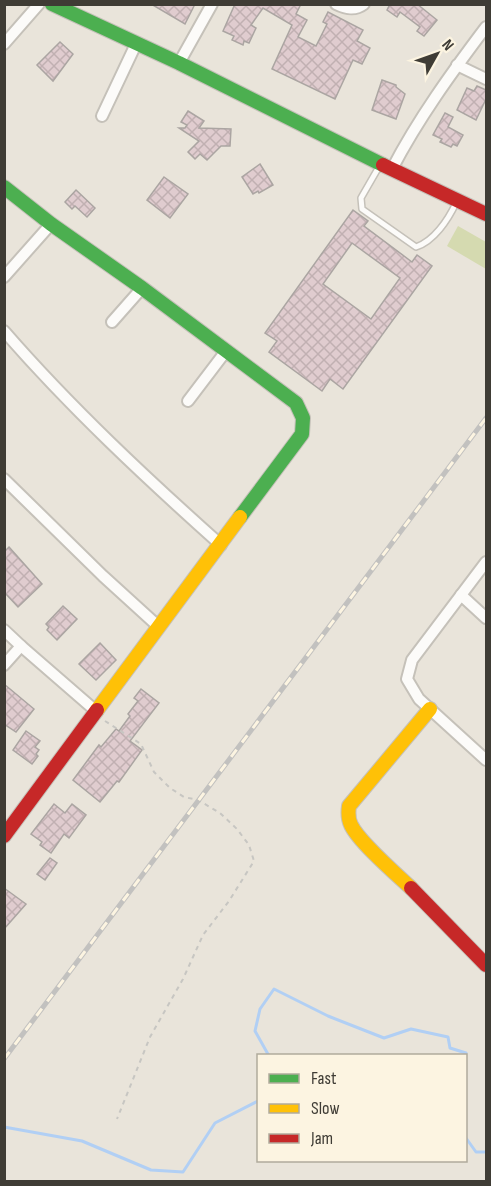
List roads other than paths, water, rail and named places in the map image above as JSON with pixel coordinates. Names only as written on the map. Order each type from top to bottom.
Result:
[{"type":"street","points":[[4,44],[39,4]]},
{"type":"street","points":[[52,4],[179,63],[486,214]]},
{"type":"street","points":[[179,63],[212,4]]},
{"type":"street","points":[[336,4],[347,9],[355,9],[364,4]]},
{"type":"street","points":[[386,166],[406,142],[457,65],[486,27]]},
{"type":"street","points":[[102,116],[136,44]]},
{"type":"street","points":[[457,65],[486,79]]},
{"type":"street","points":[[4,187],[296,403],[305,422],[302,434],[4,836]]},
{"type":"street","points":[[4,277],[51,224]]},
{"type":"street","points":[[112,322],[142,288]]},
{"type":"street","points":[[4,331],[40,372],[165,496],[221,545]]},
{"type":"street","points":[[188,401],[226,351]]},
{"type":"street","points":[[4,479],[159,627]]},
{"type":"street","points":[[486,561],[412,660],[407,679],[419,699],[486,760]]},
{"type":"street","points":[[461,595],[486,618]]},
{"type":"street","points":[[4,630],[97,712]]},
{"type":"street","points":[[4,665],[21,646]]},
{"type":"street","points":[[430,709],[349,806],[347,817],[356,832],[486,965]]},
{"type":"lane","points":[[386,166],[361,198],[362,209],[416,247],[426,244],[450,215],[457,201]]},
{"type":"waterway","points":[[268,1054],[255,1031],[260,1009],[274,989],[328,1016],[384,1038],[411,1029],[448,1037],[450,1048],[465,1054]]},
{"type":"waterway","points":[[4,1127],[82,1141],[151,1170],[183,1172],[215,1123],[257,1102]]},
{"type":"waterway","points":[[467,1139],[476,1152],[486,1152]]},
{"type":"railway","points":[[4,1059],[486,418]]}]
